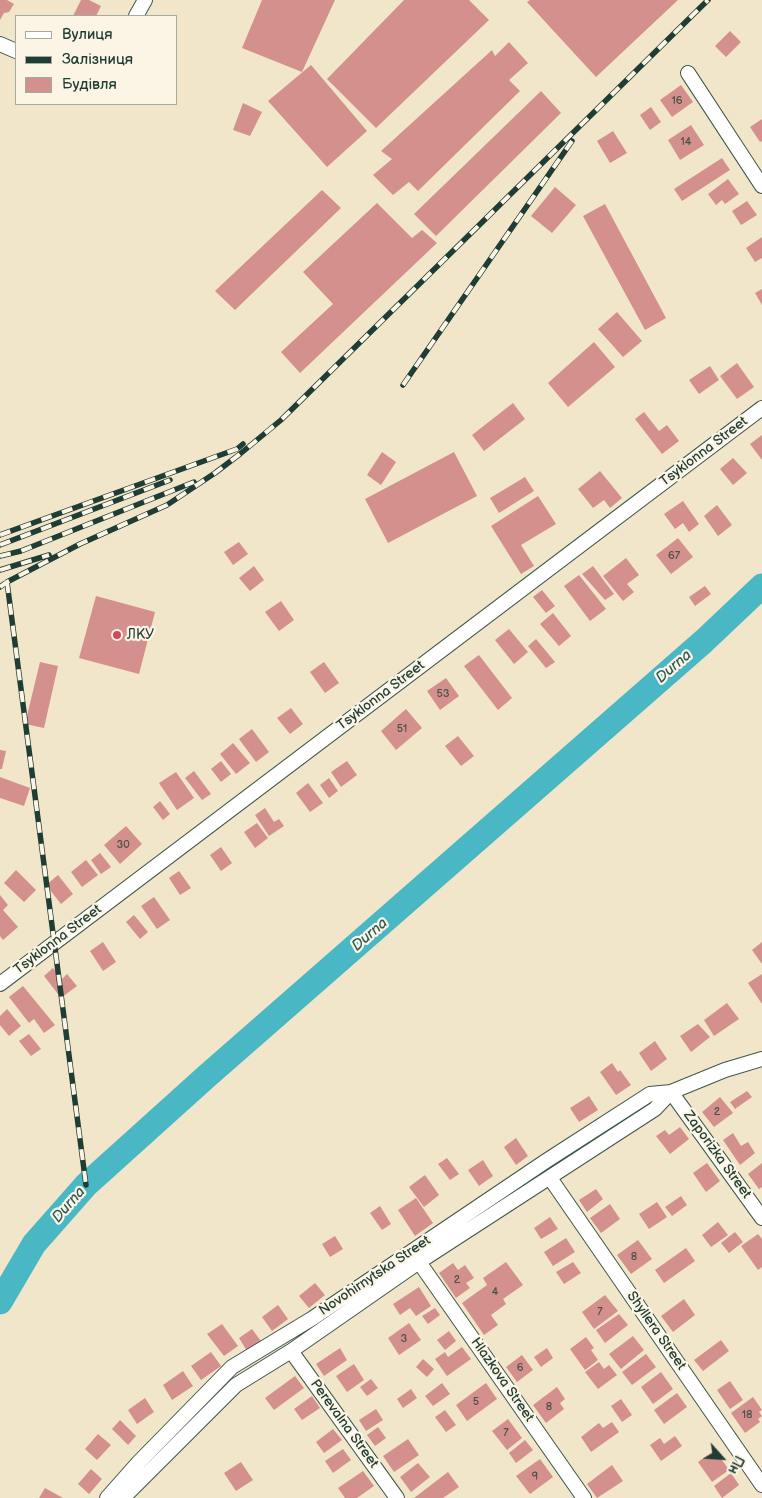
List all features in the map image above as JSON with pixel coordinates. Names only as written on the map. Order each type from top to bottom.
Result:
[{"type":"street","points":[[137,15],[145,0]]},
{"type":"street","points":[[0,44],[15,51]]},
{"type":"street","points":[[688,73],[762,186]]},
{"type":"street","name":"Tsyklonna Street","points":[[0,984],[762,408]]},
{"type":"street","name":"Novohirnytska Street","points":[[108,1498],[138,1463],[232,1367],[313,1318],[546,1161],[650,1094],[671,1092],[725,1070],[762,1059]]},
{"type":"street","name":"Novohirnytska Street","points":[[123,1498],[236,1385],[291,1351],[419,1262],[655,1109],[671,1092]]},
{"type":"street","name":"Zaporizka Street","points":[[671,1092],[762,1218]]},
{"type":"street","name":"Shyllera Street","points":[[550,1178],[762,1485]]},
{"type":"street","name":"Hlazkova Street","points":[[419,1262],[584,1498]]},
{"type":"street","name":"Perevalna Street","points":[[291,1351],[396,1498]]},
{"type":"building","points":[[0,0],[7,0],[14,4],[9,12],[4,13],[0,20]]},
{"type":"building","points":[[81,0],[89,0],[101,6],[96,15],[74,15]]},
{"type":"building","points":[[262,0],[335,0],[302,72],[242,48]]},
{"type":"building","points":[[404,0],[469,0],[489,20],[376,128],[327,79]]},
{"type":"building","points":[[530,0],[678,0],[596,77],[527,2]]},
{"type":"building","points":[[730,31],[741,42],[726,57],[715,46]]},
{"type":"building","points":[[509,42],[528,63],[509,80],[520,91],[418,191],[409,182],[393,195],[373,175],[392,159],[381,151],[492,50],[495,56]]},
{"type":"building","points":[[311,65],[367,131],[327,167],[268,101]]},
{"type":"building","points":[[681,85],[693,102],[672,117],[660,100]]},
{"type":"building","points":[[541,91],[561,113],[436,236],[414,214]]},
{"type":"building","points":[[243,103],[262,112],[250,136],[233,130]]},
{"type":"building","points":[[651,107],[661,122],[650,130],[640,115]]},
{"type":"building","points":[[762,119],[762,141],[760,142],[750,127]]},
{"type":"building","points":[[691,125],[704,145],[680,160],[668,140]]},
{"type":"building","points":[[613,131],[627,153],[610,163],[597,141]]},
{"type":"building","points":[[722,158],[730,170],[682,201],[674,189]]},
{"type":"building","points":[[728,179],[739,194],[725,204],[722,200],[716,205],[708,194]]},
{"type":"building","points":[[555,187],[576,205],[552,233],[531,216]]},
{"type":"building","points":[[322,190],[341,208],[235,310],[215,291]]},
{"type":"building","points":[[747,201],[757,215],[741,225],[732,211]]},
{"type":"building","points":[[377,203],[412,238],[422,230],[437,243],[300,373],[281,352],[333,304],[303,272]]},
{"type":"building","points":[[605,204],[666,318],[645,330],[583,216]]},
{"type":"building","points":[[762,237],[762,258],[755,262],[746,248]]},
{"type":"building","points":[[762,289],[762,305],[755,293]]},
{"type":"building","points":[[617,312],[642,341],[623,357],[598,329]]},
{"type":"building","points":[[594,342],[615,367],[568,407],[548,383]]},
{"type":"building","points":[[737,363],[754,387],[737,399],[720,376]]},
{"type":"building","points":[[710,366],[719,380],[699,394],[689,380]]},
{"type":"building","points":[[513,403],[525,419],[484,451],[472,435]]},
{"type":"building","points":[[644,412],[659,431],[667,425],[679,441],[662,454],[635,419]]},
{"type":"building","points":[[762,435],[762,460],[750,444]]},
{"type":"building","points":[[382,452],[396,462],[381,485],[367,475]]},
{"type":"building","points":[[454,452],[477,496],[388,543],[365,499]]},
{"type":"building","points":[[733,458],[747,473],[733,485],[720,469]]},
{"type":"building","points":[[600,471],[622,498],[610,508],[604,500],[593,508],[578,489]]},
{"type":"building","points":[[525,477],[534,491],[499,513],[490,498]]},
{"type":"building","points":[[538,496],[556,524],[521,545],[534,566],[521,574],[491,526]]},
{"type":"building","points":[[683,501],[699,524],[689,532],[683,523],[675,529],[664,514]]},
{"type":"building","points":[[717,505],[732,525],[718,536],[704,516]]},
{"type":"building","points":[[678,538],[693,557],[671,574],[656,555]]},
{"type":"building","points":[[239,542],[248,554],[233,565],[224,552]]},
{"type":"building","points":[[626,558],[639,575],[627,584],[634,592],[623,601],[603,576]]},
{"type":"building","points":[[254,566],[264,580],[250,591],[239,578]]},
{"type":"building","points":[[593,566],[614,594],[605,600],[582,574]]},
{"type":"building","points":[[579,575],[606,609],[590,621],[564,586]]},
{"type":"building","points":[[705,586],[711,594],[695,606],[689,597]]},
{"type":"building","points":[[542,590],[555,606],[546,613],[533,597]]},
{"type":"building","name":"ЛКУ","points":[[96,596],[155,612],[139,674],[79,658]]},
{"type":"building","points":[[281,601],[294,620],[279,631],[265,612]]},
{"type":"building","points":[[553,613],[571,636],[559,646],[540,624]]},
{"type":"building","points":[[509,629],[528,652],[514,664],[495,640]]},
{"type":"building","points":[[536,639],[555,662],[546,668],[528,646]]},
{"type":"building","points":[[479,655],[512,698],[498,710],[464,666]]},
{"type":"building","points":[[40,662],[58,666],[44,728],[25,724]]},
{"type":"building","points":[[324,662],[339,683],[325,693],[310,672]]},
{"type":"building","points":[[446,678],[459,696],[440,710],[427,691]]},
{"type":"building","points":[[291,708],[303,724],[290,734],[277,718]]},
{"type":"building","points":[[406,709],[422,728],[396,750],[381,731]]},
{"type":"building","points":[[252,729],[269,752],[256,762],[239,739]]},
{"type":"building","points":[[458,736],[474,756],[461,766],[445,746]]},
{"type":"building","points":[[233,743],[250,763],[236,774],[220,754]]},
{"type":"building","points":[[0,750],[6,751],[2,769],[0,769]]},
{"type":"building","points":[[221,761],[231,774],[221,782],[211,769]]},
{"type":"building","points":[[347,761],[357,775],[341,787],[331,772]]},
{"type":"building","points":[[194,771],[211,794],[202,800],[185,778]]},
{"type":"building","points":[[176,772],[194,798],[177,810],[159,783]]},
{"type":"building","points":[[0,777],[30,788],[24,806],[0,798]]},
{"type":"building","points":[[329,778],[338,791],[329,798],[320,785]]},
{"type":"building","points":[[308,783],[323,803],[310,812],[296,793]]},
{"type":"building","points":[[160,801],[170,814],[163,820],[153,807]]},
{"type":"building","points":[[265,808],[274,822],[279,819],[284,826],[269,836],[255,815]]},
{"type":"building","points":[[257,823],[268,838],[255,848],[244,832]]},
{"type":"building","points":[[126,826],[142,844],[120,864],[104,845]]},
{"type":"building","points":[[221,847],[232,863],[221,871],[210,855]]},
{"type":"building","points":[[100,853],[111,867],[101,874],[91,860]]},
{"type":"building","points":[[86,860],[98,875],[82,887],[71,872]]},
{"type":"building","points":[[16,870],[36,890],[24,902],[4,883]]},
{"type":"building","points":[[179,871],[191,888],[180,895],[169,878]]},
{"type":"building","points":[[58,875],[73,894],[61,904],[46,885]]},
{"type":"building","points":[[0,895],[8,905],[3,910],[18,927],[3,940],[0,936]]},
{"type":"building","points":[[154,897],[170,920],[157,929],[141,906]]},
{"type":"building","points":[[134,915],[148,932],[140,939],[126,922]]},
{"type":"building","points":[[103,942],[116,962],[103,971],[90,951]]},
{"type":"building","points":[[762,942],[762,964],[752,950]]},
{"type":"building","points":[[53,968],[62,979],[67,974],[77,986],[61,998],[44,976]]},
{"type":"building","points":[[762,974],[762,1004],[748,983]]},
{"type":"building","points":[[23,986],[55,1025],[44,1033],[34,1019],[29,1023],[9,997]]},
{"type":"building","points":[[727,1003],[739,1019],[714,1036],[704,1020]]},
{"type":"building","points":[[7,1009],[21,1026],[9,1036],[0,1025],[0,1016]]},
{"type":"building","points":[[698,1024],[710,1037],[691,1052],[680,1036]]},
{"type":"building","points":[[29,1034],[41,1049],[31,1056],[19,1041]]},
{"type":"building","points":[[655,1041],[667,1059],[651,1071],[639,1053]]},
{"type":"building","points":[[612,1063],[631,1085],[616,1095],[600,1072]]},
{"type":"building","points":[[747,1091],[752,1097],[735,1109],[730,1102]]},
{"type":"building","points":[[589,1096],[598,1110],[579,1122],[570,1108]]},
{"type":"building","points":[[720,1097],[733,1113],[714,1127],[702,1112]]},
{"type":"building","points":[[680,1127],[689,1139],[670,1154],[656,1136],[665,1130],[669,1135]]},
{"type":"building","points":[[733,1133],[741,1146],[748,1142],[755,1153],[740,1165],[723,1140]]},
{"type":"building","points":[[516,1138],[528,1156],[516,1165],[504,1147]]},
{"type":"building","points":[[447,1158],[459,1174],[450,1180],[438,1164]]},
{"type":"building","points":[[483,1160],[493,1176],[479,1186],[468,1170]]},
{"type":"building","points":[[707,1163],[720,1181],[706,1192],[693,1173]]},
{"type":"building","points":[[762,1163],[762,1187],[759,1189],[748,1174]]},
{"type":"building","points":[[425,1175],[439,1195],[424,1207],[409,1187]]},
{"type":"building","points":[[596,1189],[603,1199],[587,1212],[579,1200]]},
{"type":"building","points":[[681,1196],[687,1205],[672,1216],[665,1207]]},
{"type":"building","points":[[416,1198],[433,1223],[415,1236],[398,1210]]},
{"type":"building","points":[[657,1202],[667,1217],[649,1229],[639,1214]]},
{"type":"building","points":[[610,1204],[620,1219],[601,1233],[590,1218]]},
{"type":"building","points":[[380,1206],[391,1224],[382,1230],[370,1213]]},
{"type":"building","points":[[550,1217],[558,1229],[541,1239],[534,1228]]},
{"type":"building","points":[[718,1222],[728,1235],[711,1247],[702,1235]]},
{"type":"building","points":[[735,1232],[743,1242],[729,1253],[721,1243]]},
{"type":"building","points":[[758,1234],[762,1239],[762,1267],[758,1270],[741,1246]]},
{"type":"building","points":[[335,1236],[343,1249],[330,1257],[322,1244]]},
{"type":"building","points":[[566,1238],[575,1252],[553,1266],[544,1252]]},
{"type":"building","points":[[638,1240],[652,1259],[631,1274],[617,1255]]},
{"type":"building","points":[[686,1248],[695,1261],[664,1283],[655,1270]]},
{"type":"building","points":[[506,1262],[523,1285],[503,1299],[506,1304],[491,1315],[498,1325],[484,1335],[462,1303],[487,1285],[483,1278]]},
{"type":"building","points":[[573,1262],[581,1273],[564,1284],[556,1272]]},
{"type":"building","points":[[453,1263],[458,1270],[465,1265],[474,1278],[466,1283],[470,1288],[456,1298],[439,1273]]},
{"type":"building","points":[[315,1283],[325,1295],[309,1308],[299,1296]]},
{"type":"building","points":[[419,1287],[431,1306],[416,1316],[410,1308],[400,1315],[393,1304]]},
{"type":"building","points":[[605,1295],[618,1311],[594,1329],[582,1312]]},
{"type":"building","points":[[684,1299],[695,1315],[673,1332],[661,1316]]},
{"type":"building","points":[[278,1305],[288,1319],[272,1331],[262,1317]]},
{"type":"building","points":[[435,1308],[440,1315],[428,1324],[422,1316]]},
{"type":"building","points":[[619,1314],[628,1325],[605,1343],[596,1330]]},
{"type":"building","points":[[409,1323],[421,1340],[399,1355],[388,1338]]},
{"type":"building","points":[[222,1324],[238,1346],[224,1356],[207,1334]]},
{"type":"building","points":[[252,1329],[261,1341],[247,1351],[239,1338]]},
{"type":"building","points":[[449,1331],[456,1341],[445,1350],[437,1340]]},
{"type":"building","points":[[633,1336],[644,1350],[621,1369],[609,1354]]},
{"type":"building","points":[[586,1337],[594,1348],[591,1350],[598,1360],[585,1370],[570,1349]]},
{"type":"building","points":[[721,1340],[729,1351],[703,1371],[694,1360]]},
{"type":"building","points":[[462,1347],[471,1359],[447,1376],[435,1359],[445,1352],[448,1357]]},
{"type":"building","points":[[340,1348],[347,1360],[324,1376],[316,1364]]},
{"type":"building","points":[[547,1348],[553,1358],[541,1367],[534,1357]]},
{"type":"building","points":[[211,1352],[221,1366],[201,1380],[191,1366]]},
{"type":"building","points":[[646,1354],[656,1367],[632,1385],[622,1372]]},
{"type":"building","points":[[522,1355],[533,1370],[517,1382],[506,1367]]},
{"type":"building","points":[[423,1359],[434,1369],[427,1377],[416,1367]]},
{"type":"building","points":[[599,1362],[604,1369],[609,1365],[617,1375],[598,1389],[585,1372]]},
{"type":"building","points":[[354,1364],[364,1380],[347,1392],[336,1376]]},
{"type":"building","points":[[183,1371],[193,1386],[172,1400],[163,1385]]},
{"type":"building","points":[[661,1372],[673,1389],[653,1404],[641,1387]]},
{"type":"building","points":[[295,1376],[304,1388],[274,1410],[265,1398]]},
{"type":"building","points":[[371,1379],[378,1388],[367,1396],[360,1387]]},
{"type":"building","points":[[730,1381],[743,1400],[730,1409],[717,1390]]},
{"type":"building","points":[[442,1383],[450,1394],[433,1406],[425,1396]]},
{"type":"building","points":[[486,1383],[497,1399],[467,1421],[456,1405]]},
{"type":"building","points":[[557,1387],[565,1399],[560,1403],[564,1409],[546,1423],[533,1405]]},
{"type":"building","points":[[411,1389],[417,1398],[403,1408],[397,1399]]},
{"type":"building","points":[[677,1393],[687,1407],[664,1424],[654,1410]]},
{"type":"building","points":[[312,1396],[320,1408],[302,1420],[294,1409]]},
{"type":"building","points":[[753,1397],[762,1410],[759,1412],[762,1416],[758,1419],[760,1422],[745,1433],[731,1413]]},
{"type":"building","points":[[145,1398],[154,1412],[137,1424],[128,1410]]},
{"type":"building","points":[[621,1399],[632,1415],[622,1422],[611,1406]]},
{"type":"building","points":[[376,1409],[383,1420],[366,1431],[359,1420]]},
{"type":"building","points":[[445,1410],[456,1425],[446,1432],[435,1417]]},
{"type":"building","points":[[508,1419],[522,1438],[507,1450],[492,1431]]},
{"type":"building","points":[[120,1420],[136,1436],[128,1445],[112,1429]]},
{"type":"building","points":[[612,1422],[619,1432],[591,1452],[581,1437],[599,1423],[603,1428]]},
{"type":"building","points":[[378,1427],[386,1438],[375,1446],[367,1435]]},
{"type":"building","points":[[333,1429],[342,1440],[324,1453],[316,1442]]},
{"type":"building","points":[[98,1434],[111,1445],[97,1460],[85,1449]]},
{"type":"building","points":[[675,1436],[682,1446],[661,1461],[650,1445],[660,1438],[664,1444]]},
{"type":"building","points":[[408,1439],[419,1455],[394,1472],[383,1456]]},
{"type":"building","points":[[525,1440],[533,1450],[516,1463],[509,1453]]},
{"type":"building","points":[[343,1449],[351,1460],[333,1473],[325,1461]]},
{"type":"building","points":[[715,1450],[729,1470],[712,1482],[698,1462]]},
{"type":"building","points":[[540,1459],[553,1477],[530,1494],[516,1476]]},
{"type":"building","points":[[241,1462],[253,1480],[236,1491],[224,1473]]},
{"type":"building","points":[[418,1463],[430,1477],[411,1492],[400,1477]]},
{"type":"building","points":[[612,1465],[623,1481],[597,1498],[587,1484]]},
{"type":"building","points":[[91,1469],[102,1479],[89,1494],[78,1484]]},
{"type":"building","points":[[363,1471],[374,1486],[357,1498],[345,1498],[338,1488]]},
{"type":"building","points":[[448,1472],[459,1487],[443,1498],[414,1498]]},
{"type":"building","points":[[731,1473],[739,1485],[722,1498],[714,1486]]},
{"type":"building","points":[[45,1488],[63,1498],[39,1498]]},
{"type":"waterway","name":"Durna","points":[[0,1302],[34,1244],[86,1185],[207,1076],[704,641],[762,586]]},
{"type":"railway","points":[[0,587],[80,544],[167,505],[240,454],[281,420],[708,0]]},
{"type":"railway","points":[[403,385],[572,141]]},
{"type":"railway","points":[[0,535],[237,449],[243,444]]},
{"type":"railway","points":[[0,545],[170,480]]},
{"type":"railway","points":[[0,556],[21,551],[194,482]]},
{"type":"railway","points":[[0,570],[49,555]]},
{"type":"railway","points":[[7,582],[86,1185]]},
{"type":"place","name":"ЛКУ","points":[[117,635]]}]
